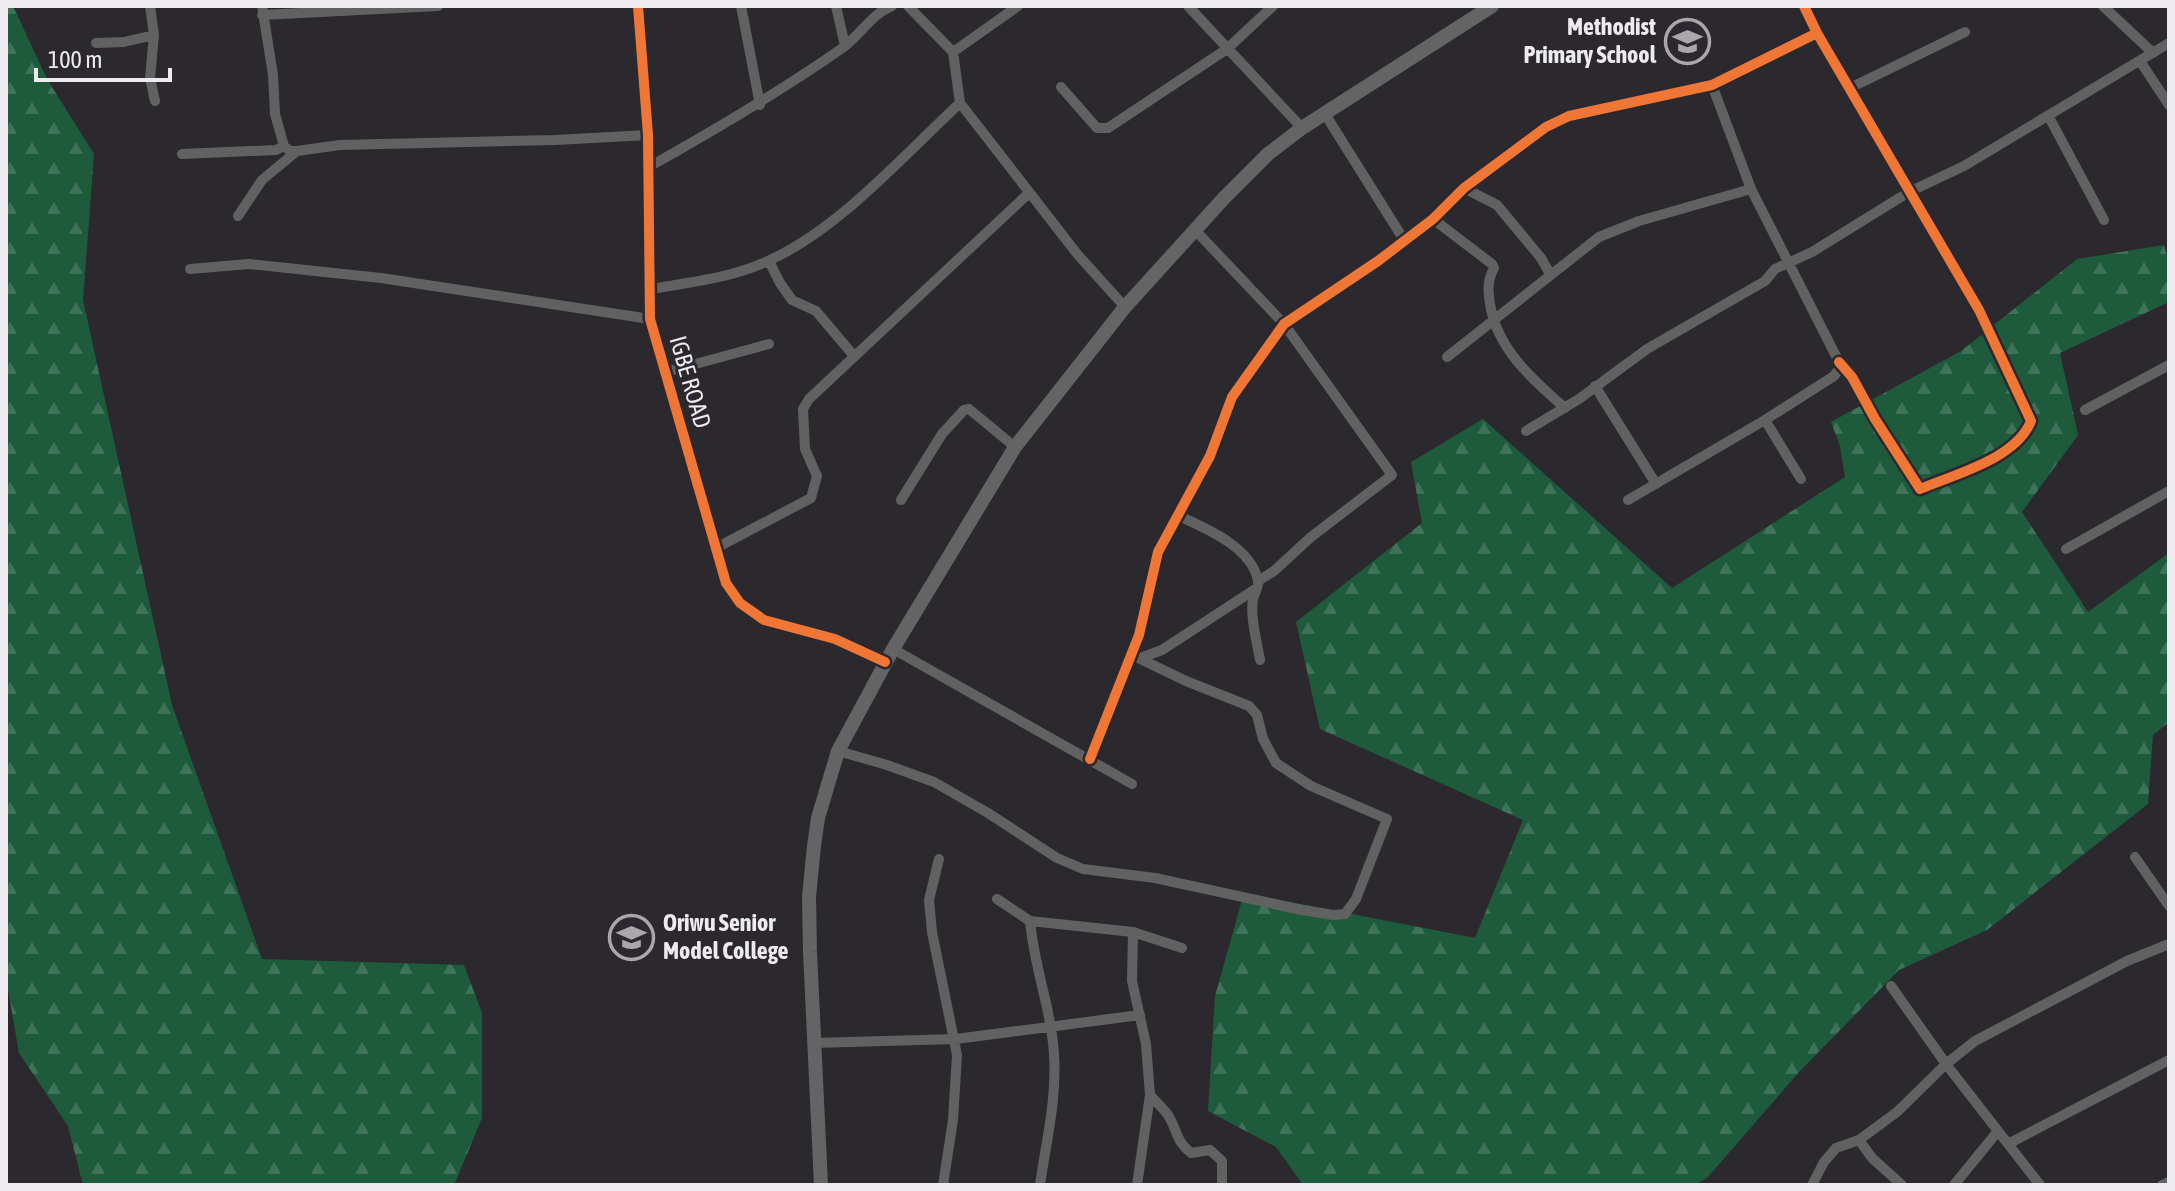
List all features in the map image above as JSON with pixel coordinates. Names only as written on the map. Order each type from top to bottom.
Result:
[{"type":"main road","name":"IGBE ROAD","points":[[638,6],[648,135],[650,319],[726,583],[740,603],[764,620],[889,655]]},
{"type":"main road","points":[[821,1185],[813,1043],[812,862],[818,818],[838,751],[889,655],[1015,447],[1125,307],[1195,230],[1268,154],[1302,128],[1492,6]]},
{"type":"street","points":[[150,6],[154,35],[150,78],[155,101]]},
{"type":"street","points":[[438,6],[262,11],[273,75],[275,114],[284,146],[290,151],[297,151],[340,145],[648,135]]},
{"type":"street","points":[[741,6],[760,105]]},
{"type":"street","points":[[836,6],[845,46]]},
{"type":"street","points":[[647,168],[760,105],[845,46],[880,12],[892,6]]},
{"type":"street","points":[[908,6],[953,52],[960,103],[1078,255],[1125,307]]},
{"type":"street","points":[[953,52],[1018,6]]},
{"type":"street","points":[[1188,6],[1302,128]]},
{"type":"street","points":[[1061,87],[1102,130],[1227,49],[1273,6]]},
{"type":"street","points":[[1712,85],[1751,189],[1788,264],[1839,362],[1852,377],[1920,489],[2007,452],[2028,430],[2031,421],[1979,310],[1804,6]]},
{"type":"street","points":[[2106,6],[2153,53]]},
{"type":"street","points":[[1850,88],[1965,32]]},
{"type":"street","points":[[1090,759],[1136,657],[1158,552],[1210,456],[1232,397],[1284,324],[1378,261],[1433,219],[1464,188],[1546,127],[1569,116],[1712,85],[1817,33]]},
{"type":"street","points":[[96,43],[124,42],[154,35]]},
{"type":"street","points":[[1526,431],[1565,408],[1647,349],[1765,281],[1775,269],[1820,248],[1909,192],[1964,166],[2169,43]]},
{"type":"street","points":[[2140,61],[2169,105]]},
{"type":"street","points":[[651,289],[722,278],[769,261],[793,248],[849,208],[960,103]]},
{"type":"street","points":[[1325,114],[1404,240]]},
{"type":"street","points":[[2049,117],[2104,220]]},
{"type":"street","points":[[182,154],[276,150],[284,146]]},
{"type":"street","points":[[238,216],[262,180],[297,151]]},
{"type":"street","points":[[1464,188],[1497,205],[1541,258],[1550,274]]},
{"type":"street","points":[[1447,357],[1538,288],[1550,274],[1589,243],[1613,230],[1751,189]]},
{"type":"street","points":[[716,548],[811,498],[817,476],[805,449],[803,409],[813,395],[1029,193]]},
{"type":"street","points":[[1433,219],[1492,264],[1494,268],[1488,281],[1493,322],[1509,353],[1565,408]]},
{"type":"street","points":[[1136,657],[1162,650],[1258,584],[1311,537],[1392,475],[1284,324],[1195,230]]},
{"type":"street","points":[[769,261],[792,300],[816,311],[854,356]]},
{"type":"street","points":[[190,269],[249,264],[366,276],[650,319]]},
{"type":"street","points":[[666,372],[769,344]]},
{"type":"street","points":[[1628,500],[1834,376],[1839,362]]},
{"type":"street","points":[[2085,410],[2169,365]]},
{"type":"street","points":[[1595,386],[1656,484]]},
{"type":"street","points":[[901,500],[942,434],[964,410],[969,409],[1015,447]]},
{"type":"street","points":[[1765,420],[1801,479]]},
{"type":"street","points":[[2066,549],[2169,491]]},
{"type":"street","points":[[1179,516],[1224,537],[1237,548],[1258,584],[1253,600],[1260,660]]},
{"type":"street","points":[[889,655],[1132,784]]},
{"type":"street","points":[[838,751],[934,782],[1057,858],[1083,869],[1155,878],[1302,910],[1345,914],[1356,899],[1387,819],[1311,786],[1276,763],[1263,739],[1257,715],[1249,706],[1136,657]]},
{"type":"street","points":[[2135,857],[2169,906]]},
{"type":"street","points":[[939,859],[929,900],[932,932],[956,1039],[956,1090],[943,1185]]},
{"type":"street","points":[[997,899],[1030,921],[1133,932],[1182,948]]},
{"type":"street","points":[[1030,921],[1032,947],[1054,1052],[1054,1093],[1040,1185]]},
{"type":"street","points":[[1133,932],[1132,981],[1146,1044],[1150,1095],[1137,1185]]},
{"type":"street","points":[[1812,1185],[1824,1162],[1836,1148],[1859,1140],[1897,1112],[1946,1064],[1975,1041],[2127,961],[2169,944]]},
{"type":"street","points":[[1891,986],[1946,1064],[2040,1185]]},
{"type":"street","points":[[813,1043],[956,1039],[1140,1015]]},
{"type":"street","points":[[2008,1144],[2169,1060]]},
{"type":"street","points":[[1150,1095],[1166,1113],[1176,1138],[1184,1148],[1191,1153],[1210,1150],[1222,1161],[1222,1185]]},
{"type":"street","points":[[1954,1185],[1998,1131]]},
{"type":"street","points":[[1859,1140],[1872,1158],[1902,1185]]},
{"type":"street","points":[[2162,1185],[2169,1182]]},
{"type":"green space","points":[[6,6],[13,6],[47,79],[94,154],[83,300],[172,705],[262,959],[464,965],[482,1013],[482,1118],[454,1185],[83,1185],[68,1126],[19,1053],[6,978]]},
{"type":"green space","points":[[2164,245],[2169,263],[2169,302],[2060,353],[2078,435],[2022,512],[2088,612],[2169,553],[2169,722],[2153,735],[2148,804],[1987,930],[1899,970],[1799,1072],[1707,1178],[1694,1185],[1303,1185],[1276,1147],[1208,1111],[1215,996],[1244,893],[1475,938],[1523,820],[1320,729],[1296,622],[1422,523],[1411,462],[1483,419],[1672,588],[1845,477],[1840,446],[1831,422],[1961,351],[2077,259]]},
{"type":"cycle path","points":[[638,6],[648,135],[650,319],[726,583],[740,603],[764,620],[835,639],[885,662]]},
{"type":"cycle path","points":[[1804,6],[1979,310],[2031,421],[2012,446],[1999,455],[1920,489],[1852,377],[1839,362]]},
{"type":"cycle path","points":[[1090,759],[1139,635],[1158,552],[1210,456],[1232,397],[1284,324],[1378,261],[1433,219],[1464,188],[1546,127],[1569,116],[1712,85],[1817,33]]},
{"type":"place","name":"Methodist Primary School","points":[[1687,41]]},
{"type":"place","name":"Oriwu Senior Model College","points":[[632,937]]}]
